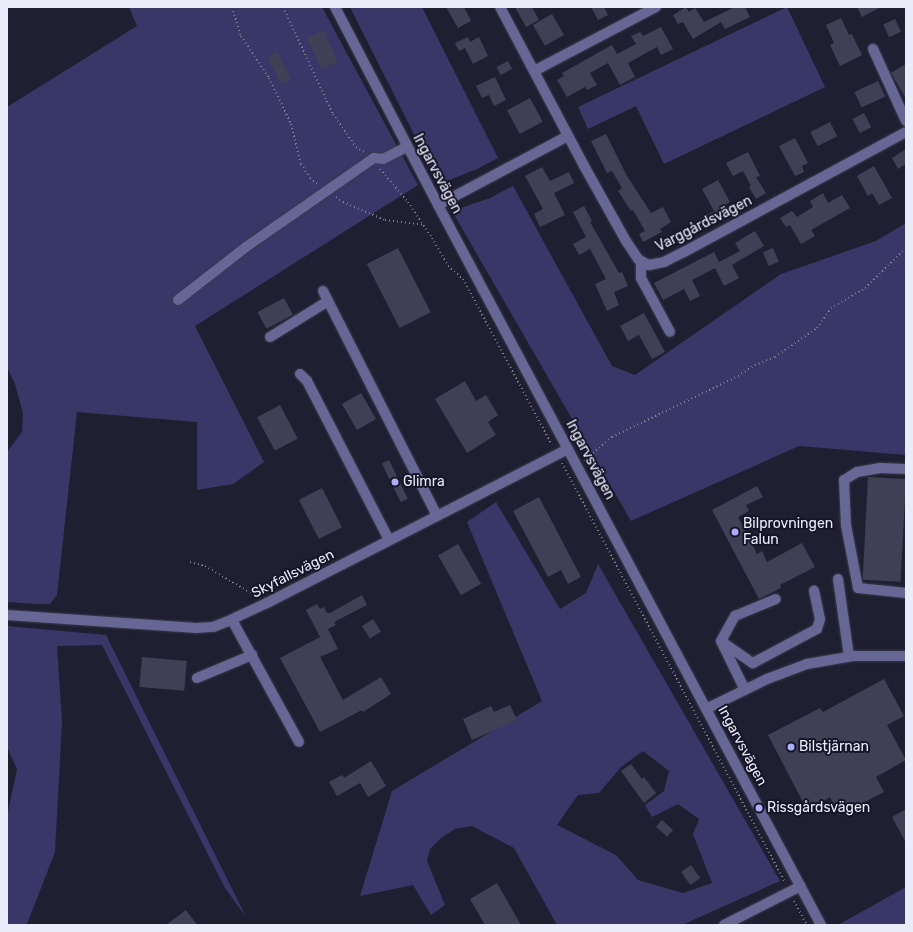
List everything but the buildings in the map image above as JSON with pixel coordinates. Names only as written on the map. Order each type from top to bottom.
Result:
[{"type":"street","name":"Ingarvsvägen","points":[[335,7],[438,205],[821,925]]},
{"type":"street","name":"Varggårdsvägen","points":[[500,7],[626,242],[641,262],[649,265],[664,262],[906,132]]},
{"type":"street","points":[[534,71],[656,7]]},
{"type":"street","points":[[873,49],[906,121]]},
{"type":"street","points":[[438,205],[568,136]]},
{"type":"street","points":[[178,300],[246,247],[374,158],[383,159],[408,147]]},
{"type":"street","points":[[641,262],[641,278],[670,332]]},
{"type":"street","points":[[323,291],[437,516]]},
{"type":"street","points":[[270,337],[328,301]]},
{"type":"street","points":[[300,374],[307,381],[389,540]]},
{"type":"street","name":"Skyfallsvägen","points":[[7,615],[197,628],[213,627],[232,620],[267,603],[568,449]]},
{"type":"street","points":[[906,469],[880,468],[857,472],[844,480],[846,525],[858,588],[906,593]]},
{"type":"street","points":[[838,579],[849,656]]},
{"type":"street","points":[[721,641],[754,663],[817,630],[820,619],[814,591]]},
{"type":"street","points":[[721,641],[735,616],[776,599]]},
{"type":"street","points":[[232,620],[299,742]]},
{"type":"street","points":[[721,641],[745,690]]},
{"type":"street","points":[[197,678],[252,656]]},
{"type":"street","points":[[706,709],[793,668],[826,659],[849,656],[906,656]]},
{"type":"street","points":[[724,925],[801,886]]},
{"type":"path","points":[[232,7],[241,36],[269,78],[291,124],[301,164],[310,178],[343,202],[385,220],[423,225]]},
{"type":"path","points":[[283,7],[341,128],[356,147],[374,158],[378,167],[398,189],[432,238],[448,266],[463,279],[807,925]]},
{"type":"path","points":[[577,466],[612,437],[738,376],[755,365],[775,357],[818,328],[831,308],[865,288],[906,248]]},
{"type":"path","points":[[190,562],[205,566],[267,603]]},
{"type":"shaded area","points":[[129,7],[322,7],[418,185],[195,326],[264,462],[233,484],[197,490],[197,422],[77,412],[57,595],[50,604],[7,602],[7,452],[22,432],[23,413],[15,384],[7,367],[7,107],[137,26]]},
{"type":"shaded area","points":[[350,7],[422,7],[498,158],[477,169],[442,183],[435,176]]},
{"type":"shaded area","points":[[787,7],[825,87],[664,164],[636,106],[588,129],[578,107]]},
{"type":"shaded area","points":[[513,186],[612,366],[635,375],[781,274],[876,241],[906,223],[906,455],[799,446],[631,521],[452,211],[490,198]]},
{"type":"shaded area","points":[[496,502],[560,609],[586,593],[598,564],[780,881],[682,925],[557,925],[514,848],[472,826],[455,829],[441,838],[430,849],[427,861],[445,905],[431,915],[413,885],[360,896],[392,791],[542,701],[467,522]],"holes":[[[643,751],[669,771],[664,791],[645,805],[652,817],[678,804],[699,819],[693,834],[712,883],[683,893],[638,880],[616,855],[557,825],[578,795],[599,793],[621,767]]]},
{"type":"shaded area","points":[[7,626],[106,635],[246,917],[225,888],[102,645],[57,646],[62,722],[55,852],[27,924],[7,925],[7,816],[17,769],[7,747]]},
{"type":"shaded area","points":[[906,887],[906,925],[838,925]]},
{"type":"place","name":"Glimra","points":[[395,482]]},
{"type":"place","name":"Bilprovningen Falun","points":[[735,532]]},
{"type":"place","name":"Bilstjärnan","points":[[791,747]]},
{"type":"place","name":"Rissgårdsvägen","points":[[759,808]]}]
